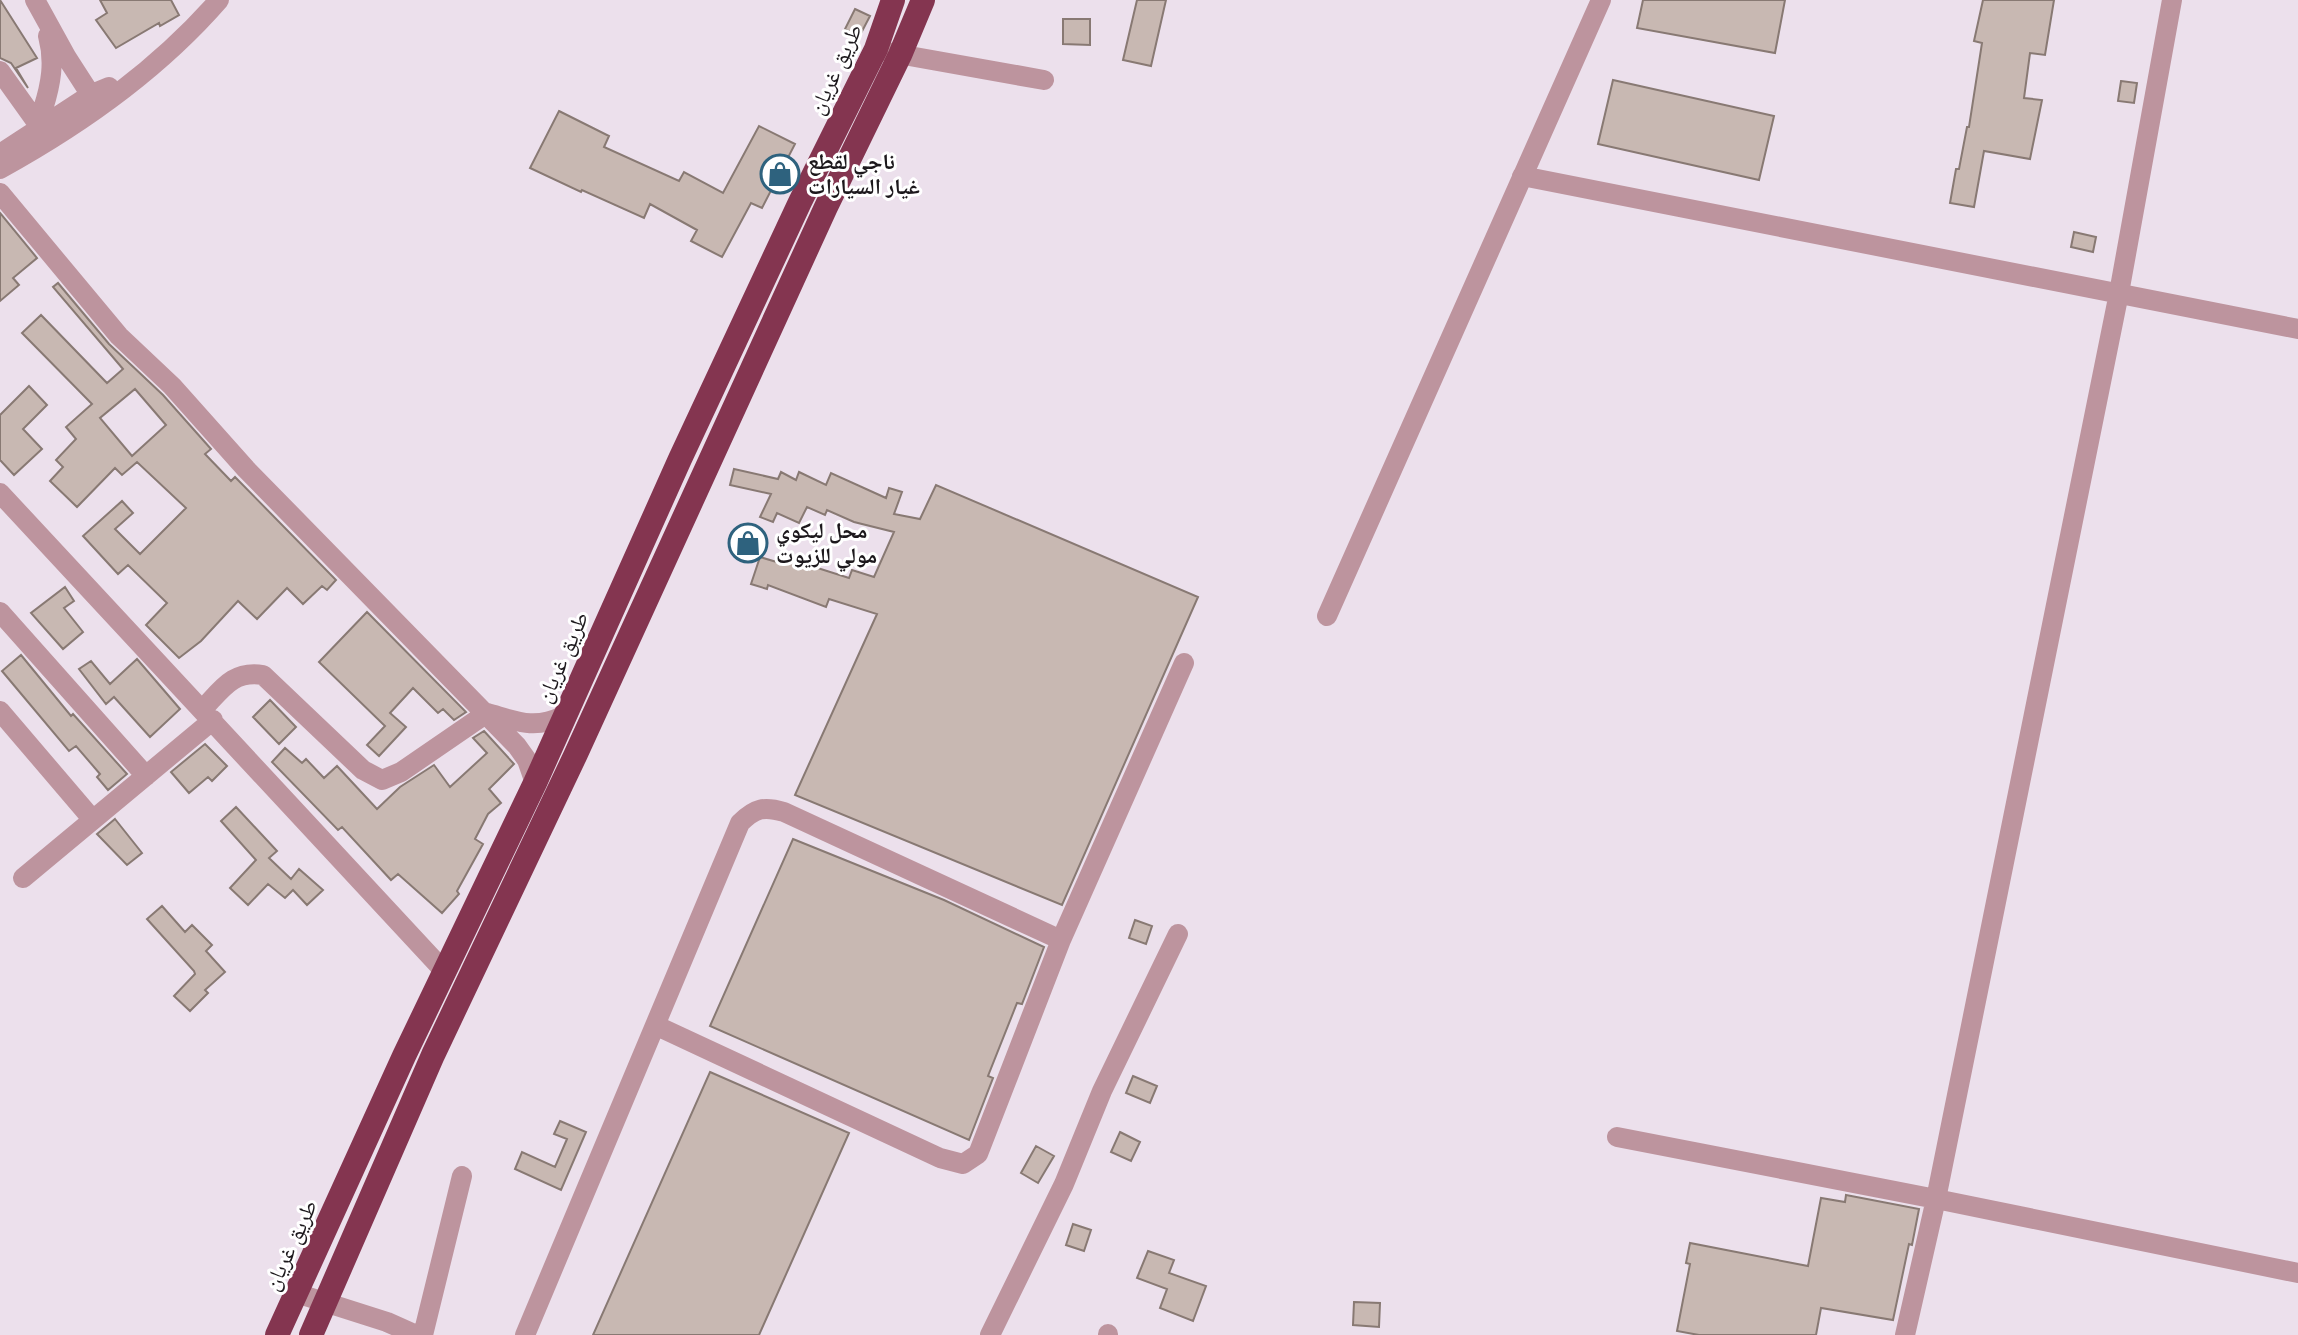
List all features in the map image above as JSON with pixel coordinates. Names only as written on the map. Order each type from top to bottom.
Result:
[{"type":"highway","name":"طريق غريان","points":[[277,1335],[535,783],[793,216],[876,49],[893,0]]},
{"type":"highway","points":[[311,1335],[433,1055],[923,0]]},
{"type":"street","points":[[0,154],[46,123],[136,78],[192,31],[219,0]]},
{"type":"street","points":[[1327,616],[1601,0]]},
{"type":"street","points":[[1905,1335],[1936,1199],[2119,293],[2172,0]]},
{"type":"street","points":[[39,6],[94,100]]},
{"type":"street","points":[[39,6],[52,50],[52,80],[43,109],[46,123]]},
{"type":"street","points":[[876,49],[1044,80]]},
{"type":"street","points":[[0,71],[46,123]]},
{"type":"street","points":[[0,169],[62,133],[94,100]]},
{"type":"street","points":[[1522,176],[2298,329]]},
{"type":"street","points":[[0,193],[119,336],[172,386],[246,469],[487,713],[527,760],[535,783]]},
{"type":"street","points":[[0,493],[445,972]]},
{"type":"street","points":[[0,612],[146,776]]},
{"type":"street","points":[[657,1026],[940,1158],[963,1164],[978,1154],[1061,940],[1184,663]]},
{"type":"street","points":[[23,878],[146,776],[208,715],[234,677],[249,673],[263,675],[363,770],[382,780],[393,777],[487,713],[530,724],[547,723],[563,716]]},
{"type":"street","points":[[0,711],[93,820]]},
{"type":"street","points":[[525,1335],[740,823],[753,810],[767,807],[784,812],[1061,940]]},
{"type":"street","points":[[990,1335],[1064,1184],[1102,1091],[1178,934]]},
{"type":"street","points":[[1617,1137],[2298,1273]]},
{"type":"street","points":[[423,1335],[462,1176]]},
{"type":"street","points":[[296,1293],[387,1322],[416,1335]]},
{"type":"building","points":[[0,0],[37,58],[16,68],[28,88],[11,63],[0,58]]},
{"type":"building","points":[[100,0],[171,0],[179,15],[116,48],[96,20],[107,13]]},
{"type":"building","points":[[1137,0],[1166,0],[1151,66],[1123,60]]},
{"type":"building","points":[[1643,0],[1785,0],[1775,53],[1637,28]]},
{"type":"building","points":[[1983,0],[2054,0],[2045,55],[2030,53],[2024,98],[2042,100],[2030,159],[1984,151],[1974,207],[1950,203],[1956,169],[1959,169],[1969,127],[1982,43],[1974,41]]},
{"type":"building","points":[[855,9],[870,16],[859,37],[845,29]]},
{"type":"building","points":[[1063,19],[1090,19],[1090,45],[1063,44]]},
{"type":"building","points":[[1613,80],[1774,116],[1759,180],[1598,144]]},
{"type":"building","points":[[2121,81],[2137,83],[2134,103],[2118,101]]},
{"type":"building","points":[[559,111],[609,136],[604,147],[679,181],[684,172],[723,193],[759,126],[795,144],[762,208],[751,203],[722,257],[691,241],[697,230],[650,204],[644,218],[530,168]]},
{"type":"building","points":[[0,213],[37,258],[13,278],[19,285],[0,301]]},
{"type":"building","points":[[2074,232],[2096,237],[2093,252],[2071,247]]},
{"type":"building","points":[[58,283],[109,344],[163,395],[211,449],[205,454],[231,481],[235,477],[336,580],[327,590],[322,586],[303,604],[287,588],[257,619],[238,601],[201,641],[179,658],[146,625],[167,603],[128,565],[118,574],[83,536],[122,501],[133,513],[115,529],[140,554],[186,508],[137,462],[122,475],[115,468],[77,507],[50,481],[63,467],[56,460],[76,439],[66,427],[92,404],[22,333],[41,315],[107,383],[123,369],[53,287]],"holes":[[[135,389],[166,425],[132,456],[100,418]]]},
{"type":"building","points":[[29,386],[47,405],[23,429],[42,449],[14,475],[0,460],[0,415]]},
{"type":"building","points":[[734,469],[778,479],[781,472],[796,480],[799,472],[826,485],[831,473],[886,498],[889,488],[902,492],[894,514],[920,519],[936,485],[1198,597],[1062,905],[795,795],[877,614],[829,599],[826,607],[768,585],[767,589],[751,584],[760,557],[780,563],[783,557],[849,578],[852,570],[874,577],[894,532],[854,522],[827,510],[825,515],[807,507],[799,523],[777,513],[773,522],[760,517],[771,494],[730,485]]},
{"type":"building","points":[[65,587],[74,601],[64,608],[83,632],[63,649],[31,613]]},
{"type":"building","points":[[367,612],[466,712],[454,720],[443,709],[438,713],[413,688],[390,713],[406,727],[379,756],[367,745],[385,726],[319,662]]},
{"type":"building","points":[[21,655],[71,716],[73,714],[127,774],[108,790],[97,777],[100,774],[76,746],[69,751],[2,671]]},
{"type":"building","points":[[137,659],[180,709],[150,737],[114,697],[106,704],[79,669],[91,661],[110,684]]},
{"type":"building","points":[[270,700],[296,727],[279,744],[253,717]]},
{"type":"building","points":[[484,731],[514,764],[489,789],[501,803],[488,814],[475,839],[483,844],[457,891],[459,894],[442,913],[398,874],[391,880],[342,827],[338,830],[272,762],[285,748],[302,763],[306,759],[324,778],[337,766],[377,809],[400,787],[434,765],[450,787],[487,753],[473,738]]},
{"type":"building","points":[[205,744],[227,766],[212,781],[208,777],[189,793],[171,772]]},
{"type":"building","points":[[236,807],[277,851],[269,858],[291,879],[299,869],[323,890],[307,905],[293,890],[285,898],[268,884],[248,905],[230,888],[256,860],[221,821]]},
{"type":"building","points":[[115,819],[142,853],[127,865],[97,834]]},
{"type":"building","points":[[793,839],[944,900],[1044,947],[1022,1004],[1017,1003],[988,1076],[993,1078],[969,1140],[710,1026]]},
{"type":"building","points":[[162,906],[185,932],[192,925],[212,945],[206,951],[225,972],[205,990],[208,993],[190,1011],[174,996],[195,974],[194,971],[147,919]]},
{"type":"building","points":[[1135,920],[1152,926],[1146,944],[1129,938]]},
{"type":"building","points":[[710,1072],[849,1133],[759,1335],[593,1335]]},
{"type":"building","points":[[1133,1076],[1157,1086],[1150,1103],[1126,1093]]},
{"type":"building","points":[[560,1121],[586,1132],[561,1190],[515,1169],[522,1152],[555,1167],[567,1139],[554,1134]]},
{"type":"building","points":[[1120,1132],[1140,1142],[1131,1161],[1111,1152]]},
{"type":"building","points":[[1036,1146],[1054,1156],[1038,1183],[1021,1173]]},
{"type":"building","points":[[1846,1195],[1919,1209],[1893,1320],[1821,1308],[1816,1335],[1699,1335],[1677,1331],[1690,1264],[1686,1263],[1690,1243],[1808,1266],[1821,1198],[1845,1202]]},
{"type":"building","points":[[1073,1224],[1091,1230],[1084,1251],[1066,1245]]},
{"type":"building","points":[[1148,1251],[1174,1260],[1169,1273],[1206,1286],[1193,1321],[1160,1308],[1167,1289],[1137,1278]]},
{"type":"building","points":[[1354,1302],[1380,1303],[1379,1327],[1353,1325]]},
{"type":"place","name":"ناجي لقطع غيار السيارات","points":[[780,174]]},
{"type":"place","name":"محل ليكوي مولي للزيوت","points":[[748,543]]}]
